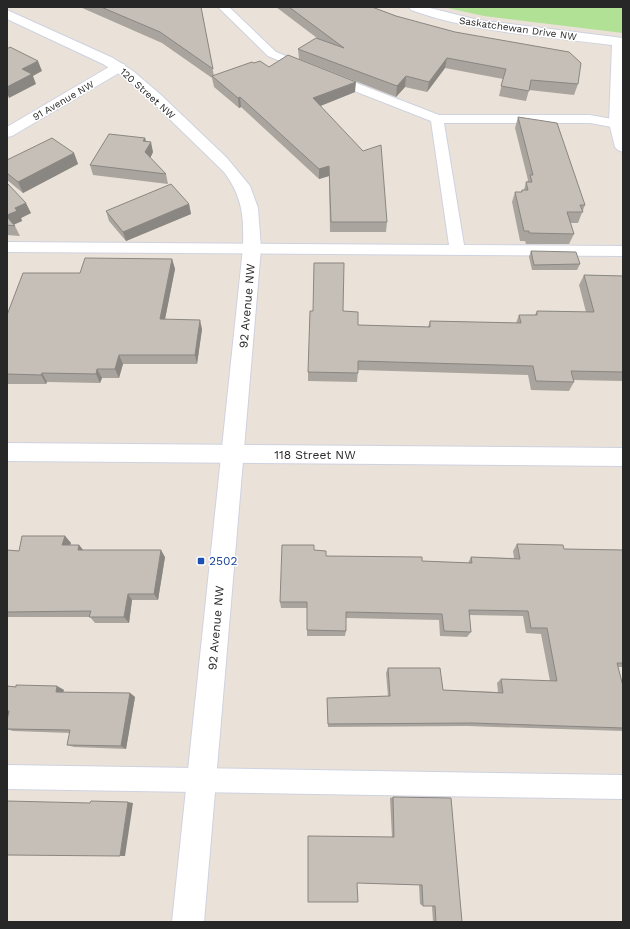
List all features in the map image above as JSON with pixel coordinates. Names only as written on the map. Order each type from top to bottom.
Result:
[{"type":"street","name":"Saskatchewan Drive NW","points":[[414,7],[434,14],[478,24],[621,42]]},
{"type":"street","name":"120 Street NW","points":[[7,14],[85,49],[119,67],[138,82],[226,166],[242,187],[252,215]]},
{"type":"street","points":[[621,42],[619,124],[623,147]]},
{"type":"street","name":"91 Avenue NW","points":[[7,132],[119,67]]},
{"type":"street","name":"92 Avenue NW","points":[[188,922],[252,248],[252,215]]},
{"type":"street","name":"118 Street NW","points":[[7,452],[623,457]]},
{"type":"lane","points":[[223,7],[272,54],[437,118],[590,119],[619,124]]},
{"type":"lane","points":[[437,118],[457,250]]},
{"type":"lane","points":[[7,247],[623,251]]},
{"type":"lane","points":[[7,777],[623,787]]},
{"type":"green space","points":[[443,7],[623,7],[623,33],[484,16]]},
{"type":"building","points":[[101,7],[201,7],[213,69],[160,32]]},
{"type":"building","points":[[289,7],[372,7],[396,16],[455,32],[569,52],[581,63],[578,84],[531,80],[529,91],[501,86],[506,69],[447,58],[429,82],[406,76],[397,86],[298,49],[316,38],[344,48]]},
{"type":"building","points":[[10,47],[38,61],[22,69],[32,74],[7,87],[7,49]]},
{"type":"building","points":[[288,55],[356,82],[313,98],[363,151],[381,145],[387,222],[331,222],[329,166],[319,169],[240,97],[238,98],[212,76],[252,62],[254,63],[260,61],[269,67]]},
{"type":"building","points":[[518,117],[557,123],[585,205],[580,205],[583,212],[567,212],[574,234],[529,233],[529,231],[524,231],[515,192],[528,190],[526,182],[532,182],[530,175],[533,175]]},
{"type":"building","points":[[109,134],[145,138],[143,141],[151,142],[145,152],[166,174],[90,165]]},
{"type":"building","points":[[52,138],[74,153],[18,182],[7,173],[7,160]]},
{"type":"building","points":[[7,183],[26,203],[15,208],[17,211],[7,215]]},
{"type":"building","points":[[171,184],[189,204],[123,232],[106,211]]},
{"type":"building","points":[[7,217],[15,226],[7,225]]},
{"type":"building","points":[[531,251],[576,252],[580,264],[534,265]]},
{"type":"building","points":[[85,258],[172,259],[160,319],[200,320],[195,355],[119,355],[115,369],[97,369],[96,374],[7,374],[7,315],[23,273],[80,273]]},
{"type":"building","points":[[314,263],[344,263],[343,311],[358,312],[358,325],[430,327],[430,321],[521,323],[519,315],[537,315],[537,311],[594,312],[584,275],[623,276],[623,372],[571,371],[574,382],[536,381],[533,366],[358,361],[358,373],[308,372],[310,311],[313,311]]},
{"type":"building","points":[[22,536],[65,536],[62,545],[79,545],[78,550],[161,550],[154,594],[128,594],[124,617],[89,617],[91,611],[7,612],[7,550],[19,551]]},
{"type":"building","points":[[517,544],[563,545],[564,549],[623,550],[623,663],[617,663],[623,686],[623,728],[472,723],[328,724],[327,698],[390,696],[388,668],[440,668],[443,690],[503,693],[501,679],[557,681],[547,628],[531,628],[528,611],[469,610],[471,632],[444,631],[442,614],[346,612],[346,631],[307,630],[307,602],[280,602],[282,545],[314,545],[314,550],[326,551],[326,556],[422,557],[422,561],[472,563],[471,557],[520,559]]},
{"type":"building","points":[[16,685],[57,686],[56,692],[130,693],[121,746],[67,745],[70,730],[7,729],[9,711],[7,711],[7,686],[16,687]]},
{"type":"building","points":[[393,797],[451,798],[462,922],[436,922],[435,906],[423,906],[422,885],[357,883],[358,902],[308,902],[308,836],[394,837]]},
{"type":"building","points":[[7,801],[90,803],[91,801],[128,802],[120,856],[7,855]]},
{"type":"place","name":"2502","points":[[201,561]]}]
